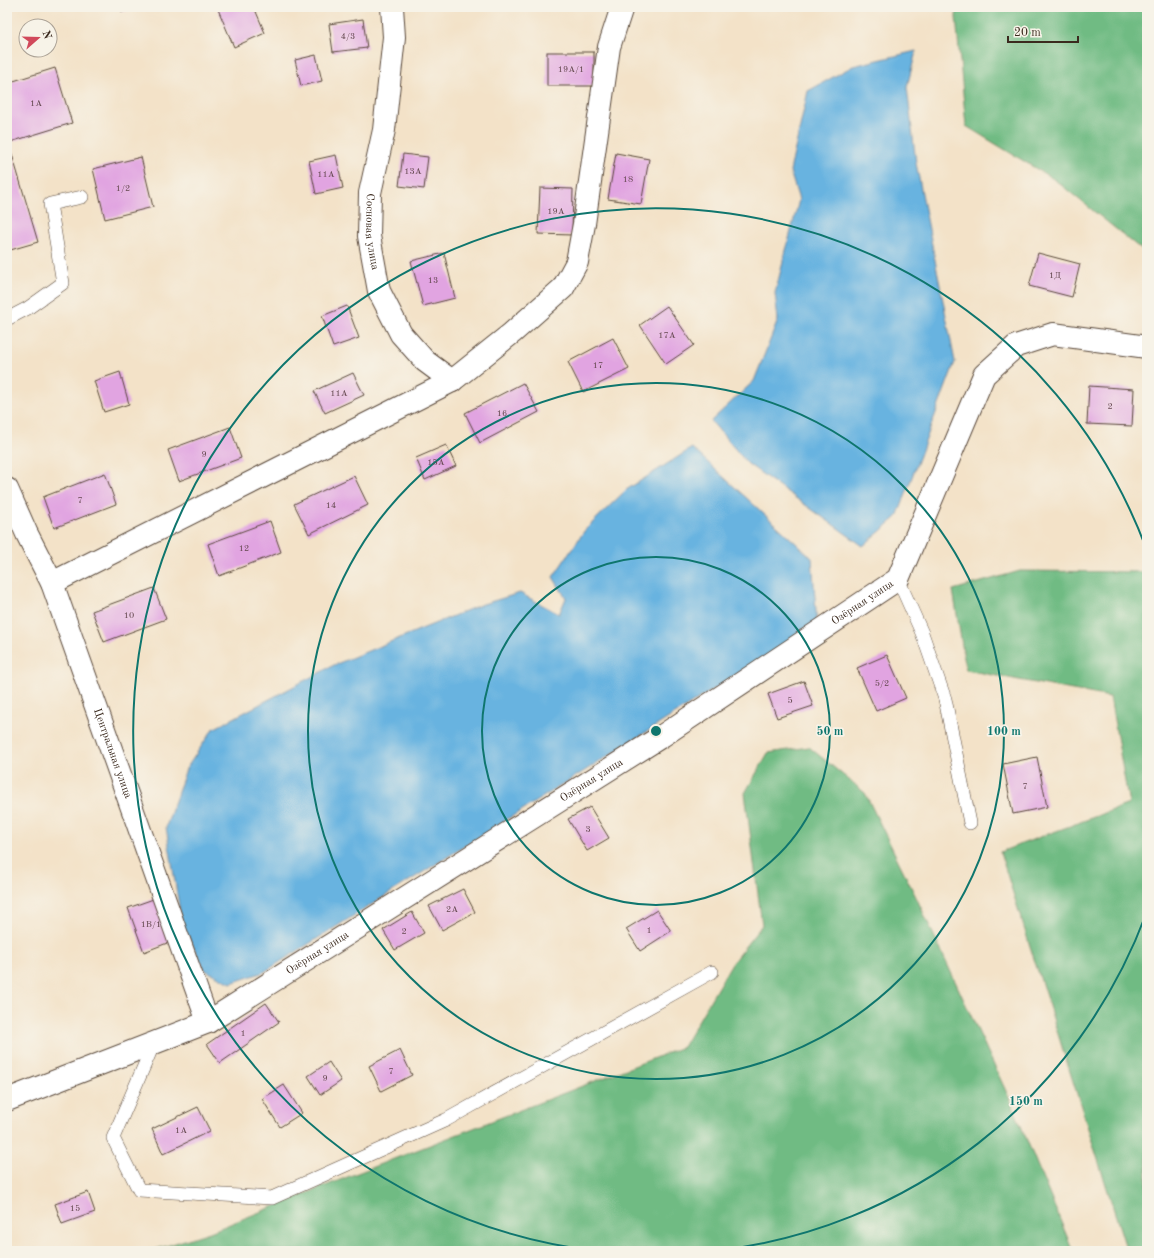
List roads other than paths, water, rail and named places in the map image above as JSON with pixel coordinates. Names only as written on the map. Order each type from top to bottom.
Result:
[{"type":"street","name":"Сосновая улица","points":[[392,7],[394,37],[384,130],[370,193],[369,236],[378,290],[401,334],[426,361],[452,381]]},
{"type":"street","points":[[52,583],[452,381],[512,333],[563,288],[577,262],[609,47],[622,7]]},
{"type":"street","name":"Озёрная улица","points":[[7,1100],[208,1022],[662,736],[898,579],[984,375],[1016,346],[1053,334],[1147,347]]},
{"type":"street","name":"Центральная улица","points":[[7,489],[27,534],[52,583],[208,1022]]},
{"type":"lane","points":[[7,319],[28,308],[64,283],[50,204],[82,197]]},
{"type":"lane","points":[[898,579],[922,633],[945,699],[970,824]]},
{"type":"lane","points":[[154,1043],[113,1138],[139,1190],[272,1198],[446,1120],[712,972]]},
{"type":"water","points":[[916,51],[907,87],[916,163],[955,362],[897,517],[863,546],[748,464],[711,421],[754,381],[778,320],[775,293],[799,200],[790,171],[808,91],[853,66]]},
{"type":"water","points":[[692,448],[812,558],[817,624],[264,972],[231,983],[205,970],[182,924],[166,827],[186,769],[213,729],[334,665],[480,605],[520,593],[559,614],[566,598],[553,577],[585,530],[626,490]]}]
